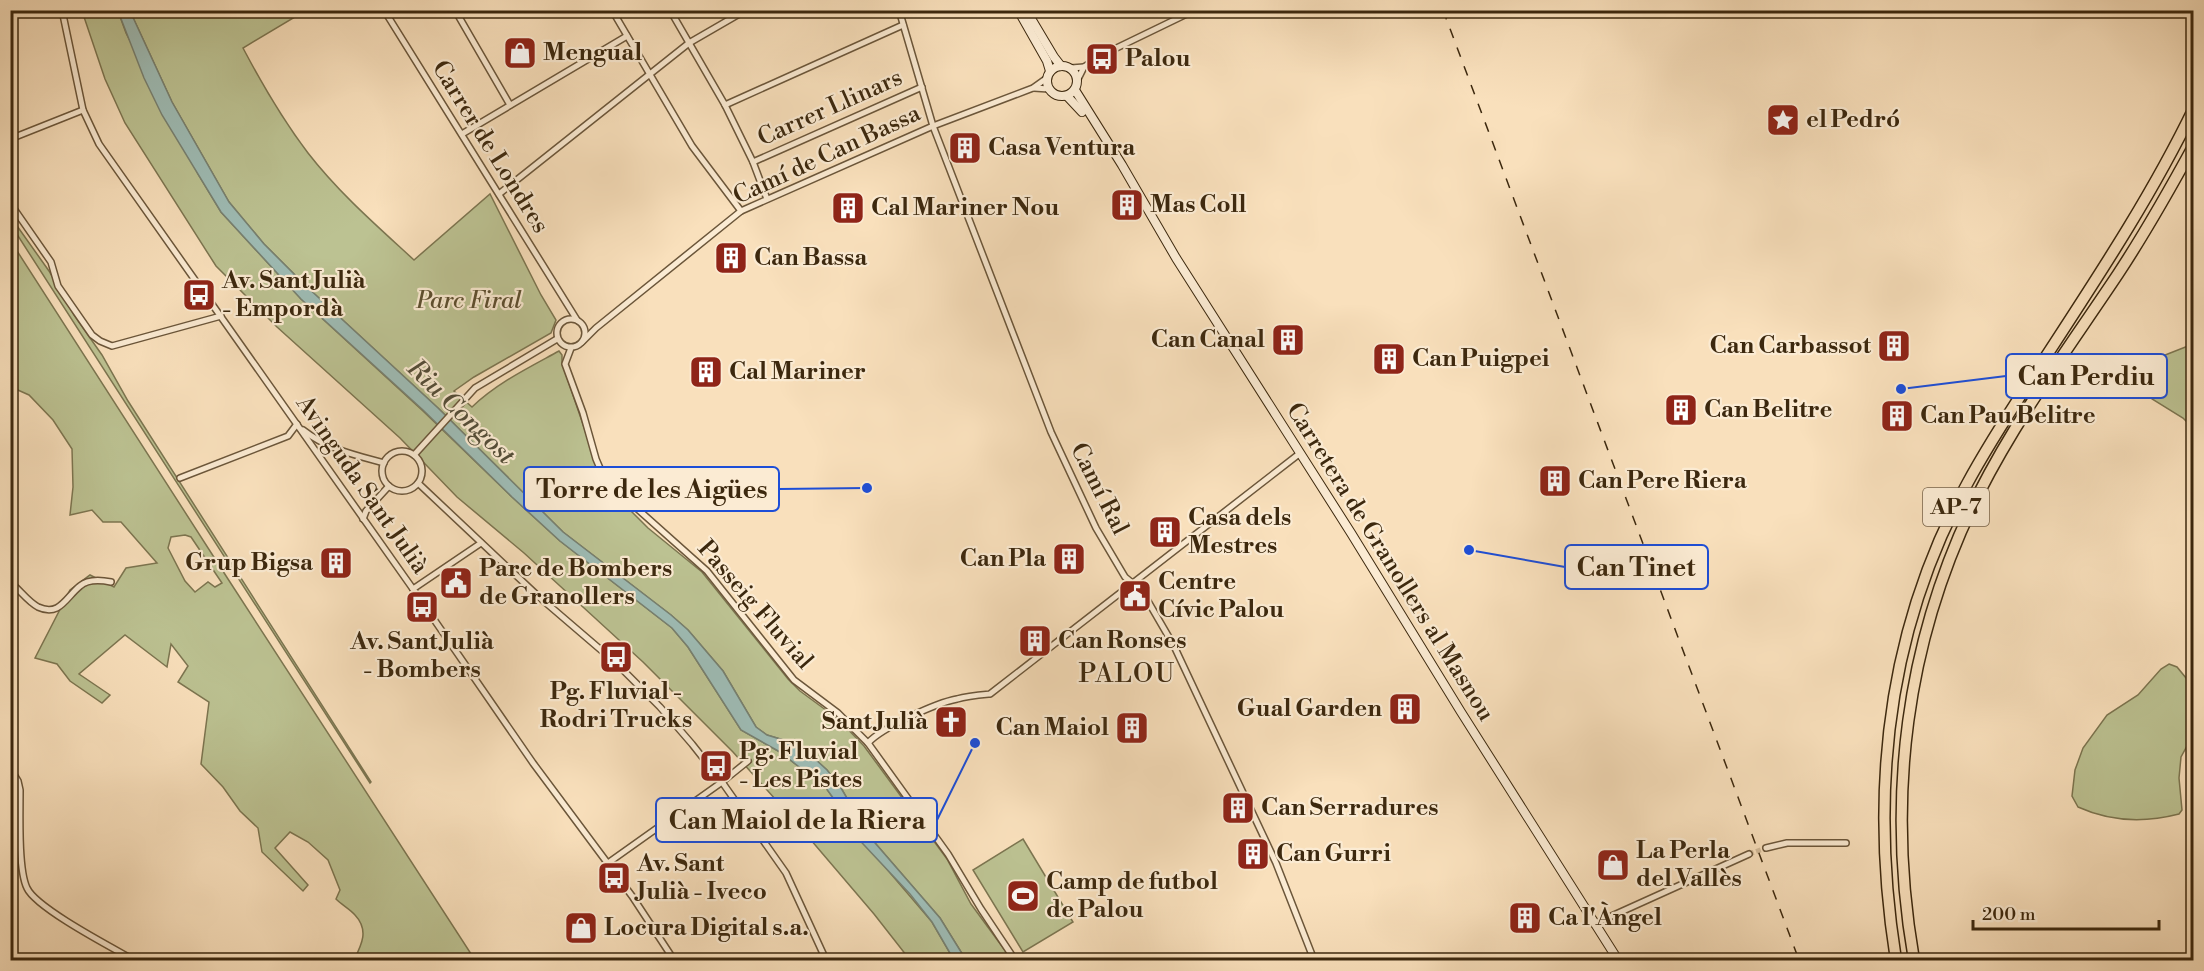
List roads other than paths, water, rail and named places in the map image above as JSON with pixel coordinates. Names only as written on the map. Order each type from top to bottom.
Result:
[{"type":"highway","name":"AP-7","points":[[1896,960],[1886,882],[1884,787],[1891,714],[1899,669],[1924,583],[1939,543],[1966,485],[2002,424],[2131,224],[2170,155],[2193,108]]},
{"type":"highway","name":"AP-7","points":[[1914,960],[1903,878],[1901,830],[1904,750],[1916,674],[1944,572],[1979,493],[2008,441],[2120,272],[2170,189],[2193,145]]},
{"type":"main road","points":[[1018,10],[1047,61],[1049,89],[1058,96],[1067,96],[1075,90],[1077,79],[1071,69],[1061,66],[1026,10]]},
{"type":"main road","points":[[1049,75],[1061,66]]},
{"type":"main road","name":"Carretera de Granollers al Masnou","points":[[1075,90],[1131,183]]},
{"type":"main road","name":"Carretera de Granollers al Masnou","points":[[1067,96],[1079,106],[1131,183],[1618,960]]},
{"type":"street","name":"Avinguda Sant Julià","points":[[62,10],[83,110],[99,144],[533,763],[608,863],[674,960]]},
{"type":"street","name":"Carrer de Londres","points":[[384,10],[565,303],[579,322]]},
{"type":"street","points":[[455,10],[510,105]]},
{"type":"street","points":[[612,10],[692,146],[741,211]]},
{"type":"street","points":[[670,10],[725,105],[753,162],[767,199]]},
{"type":"street","points":[[499,194],[649,73],[689,44],[746,10]]},
{"type":"street","name":"Camí Ral","points":[[899,10],[933,126],[1051,432],[1084,506],[1125,577],[1142,591],[1174,646],[1276,863],[1314,960]]},
{"type":"street","points":[[1077,79],[1084,67],[1100,56],[1195,10]]},
{"type":"street","points":[[725,105],[903,25]]},
{"type":"street","points":[[462,134],[627,36]]},
{"type":"street","points":[[1071,69],[1084,67]]},
{"type":"street","name":"Camí de Can Bassa","points":[[582,342],[596,328],[741,211],[933,126],[1033,88],[1049,75]]},
{"type":"street","name":"Carrer Llinars","points":[[753,162],[922,87]]},
{"type":"street","name":"Camí de Can Bassa","points":[[1033,88],[1049,89]]},
{"type":"street","points":[[10,139],[83,110]]},
{"type":"street","points":[[10,203],[51,262],[58,286],[92,335],[100,341],[112,346],[221,316]]},
{"type":"street","name":"Carrer de Londres","points":[[565,303],[566,320]]},
{"type":"street","points":[[579,322],[585,333],[582,342],[577,346],[571,348],[565,346],[557,339],[557,329],[566,320],[579,322],[596,328]]},
{"type":"street","points":[[416,453],[469,394],[483,382],[557,339]]},
{"type":"street","name":"Passeig Fluvial","points":[[571,348],[565,364],[605,480],[707,571],[794,680],[838,713],[868,743],[948,854],[981,909],[1016,960]]},
{"type":"street","points":[[180,478],[288,436],[297,424],[320,442],[333,448],[384,463]]},
{"type":"street","points":[[394,453],[416,453],[422,472],[418,483],[406,491],[399,491],[388,486],[382,474],[384,463],[394,453]]},
{"type":"street","points":[[868,743],[887,727],[955,699],[990,693],[1299,454]]},
{"type":"street","points":[[418,483],[538,596],[615,662],[660,707],[722,782],[786,873],[826,960]]},
{"type":"street","points":[[363,519],[366,511],[388,486]]},
{"type":"street","points":[[413,589],[481,543]]},
{"type":"street","points":[[10,582],[38,607],[51,609],[59,608],[81,585],[99,579],[111,582]]},
{"type":"street","points":[[608,863],[748,761]]},
{"type":"street","points":[[11,768],[20,790],[23,878],[32,896],[48,909],[134,960]]},
{"type":"street","points":[[1766,848],[1787,843],[1846,843]]},
{"type":"street","points":[[1594,924],[1749,854]]},
{"type":"water","points":[[118,11],[130,11],[172,102],[229,202],[264,244],[438,408],[563,532],[688,630],[723,671],[756,727],[767,735],[790,742],[827,770],[841,788],[869,836],[940,918],[966,960],[954,960],[932,922],[910,894],[850,830],[839,806],[826,788],[780,752],[741,730],[688,647],[672,628],[560,541],[512,497],[423,410],[301,299],[221,212],[162,115],[144,78]]},
{"type":"tunnel","points":[[1749,854],[1766,848]]},
{"type":"railway","points":[[1443,10],[1799,960]]},
{"type":"place","name":"Mengual","points":[[520,53]]},
{"type":"place","name":"Palou","points":[[1102,59]]},
{"type":"place","name":"el Pedró","points":[[1783,120]]},
{"type":"place","name":"Casa Ventura","points":[[965,148]]},
{"type":"place","name":"Mas Coll","points":[[1127,205]]},
{"type":"place","name":"Cal Mariner Nou","points":[[848,208]]},
{"type":"place","name":"Can Bassa","points":[[731,258]]},
{"type":"place","name":"Av. Sant Julià - Empordà","points":[[199,295]]},
{"type":"place","name":"Can Canal","points":[[1288,340]]},
{"type":"place","name":"Can Carbassot","points":[[1894,346]]},
{"type":"place","name":"Can Puigpei","points":[[1389,359]]},
{"type":"place","name":"Cal Mariner","points":[[706,372]]},
{"type":"place","name":"Can Perdiu","points":[[1901,389]]},
{"type":"place","name":"Can Belitre","points":[[1681,410]]},
{"type":"place","name":"Can Pau Belitre","points":[[1897,416]]},
{"type":"place","name":"Can Pere Riera","points":[[1555,481]]},
{"type":"place","name":"Torre de les Aigües","points":[[867,488]]},
{"type":"place","name":"Casa dels Mestres","points":[[1165,532]]},
{"type":"place","name":"Can Tinet","points":[[1469,550]]},
{"type":"place","name":"Can Pla","points":[[1069,559]]},
{"type":"place","name":"Grup Bigsa","points":[[336,563]]},
{"type":"place","name":"Parc de Bombers de Granollers","points":[[456,583]]},
{"type":"place","name":"Centre Cívic Palou","points":[[1135,596]]},
{"type":"place","name":"Av. Sant Julià - Bombers","points":[[422,607]]},
{"type":"place","name":"Can Ronses","points":[[1035,641]]},
{"type":"place","name":"Pg. Fluvial - Rodri Trucks","points":[[616,657]]},
{"type":"place","name":"Gual Garden","points":[[1405,709]]},
{"type":"place","name":"Sant Julià","points":[[951,722]]},
{"type":"place","name":"Can Maiol","points":[[1132,728]]},
{"type":"place","name":"Can Maiol de la Riera","points":[[975,743]]},
{"type":"place","name":"Pg. Fluvial - Les Pistes","points":[[716,766]]},
{"type":"place","name":"Can Serradures","points":[[1238,808]]},
{"type":"place","name":"Can Gurri","points":[[1253,854]]},
{"type":"place","name":"La Perla del Vallès","points":[[1613,865]]},
{"type":"place","name":"Av. Sant Julià - Iveco","points":[[614,878]]},
{"type":"place","name":"Camp de futbol de Palou","points":[[1023,896]]},
{"type":"place","name":"Ca l'Àngel","points":[[1525,918]]},
{"type":"place","name":"Locura Digital s.a.","points":[[581,928]]},
{"type":"district","name":"PALOU","points":[[1127,674]]},
{"type":"park label","name":"Parc Firal","points":[[469,301]]},
{"type":"water label","name":"Riu Congost","points":[[461,412]]}]
